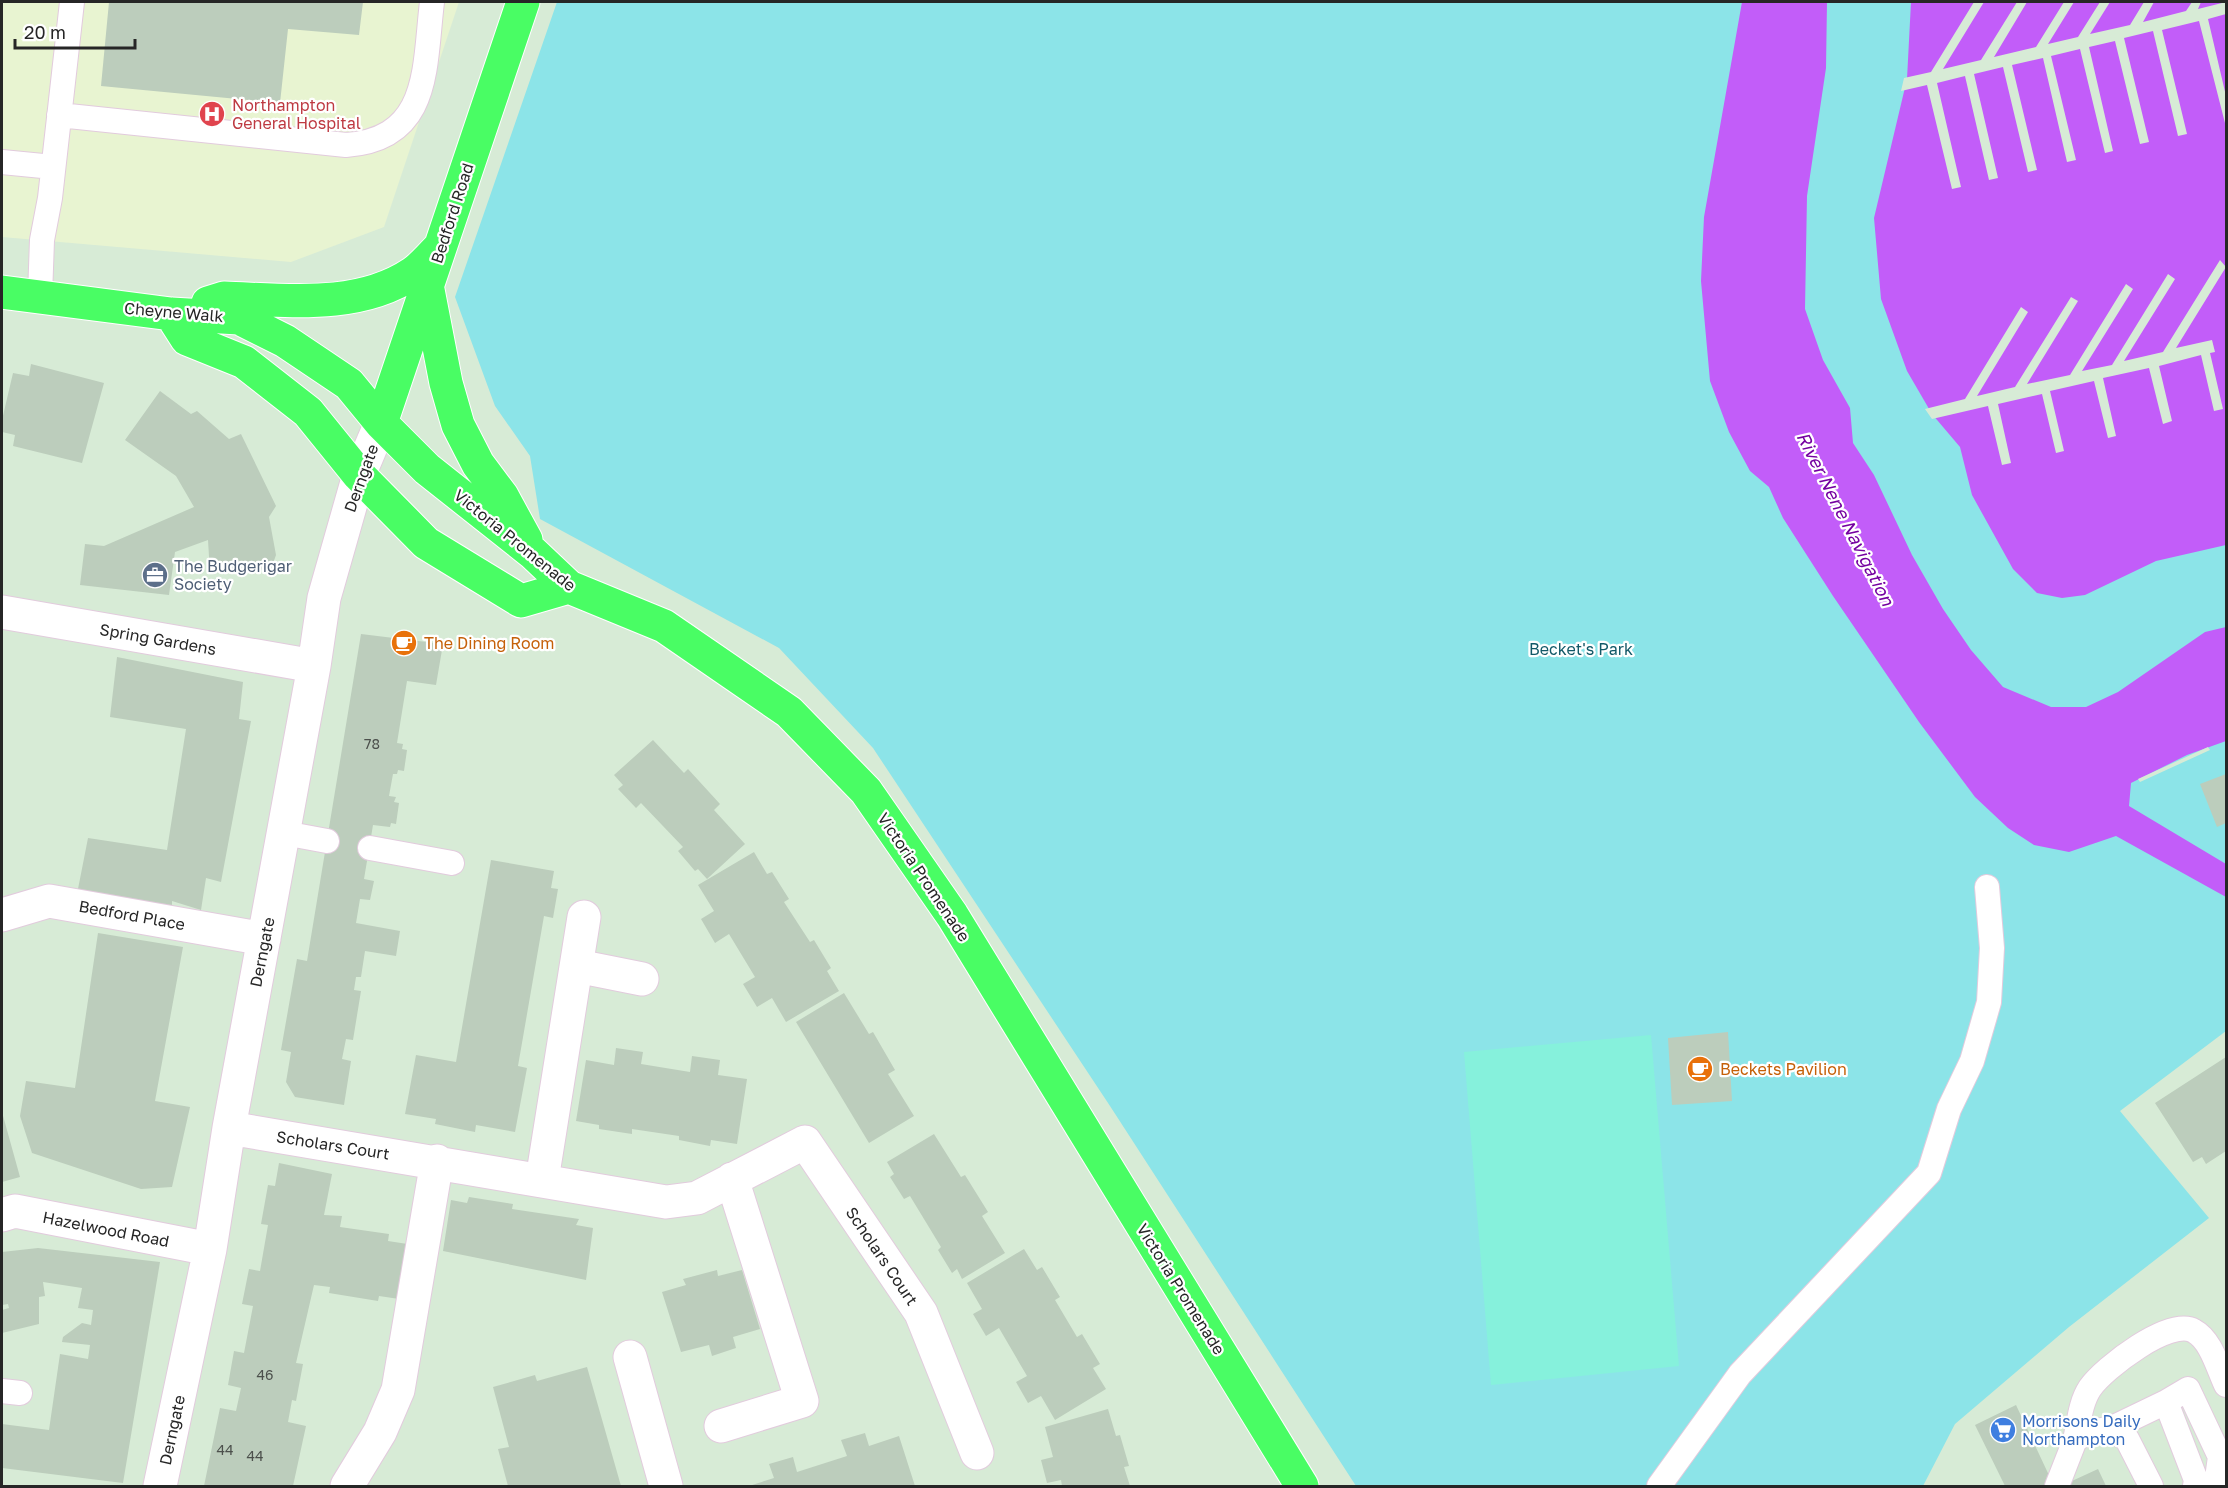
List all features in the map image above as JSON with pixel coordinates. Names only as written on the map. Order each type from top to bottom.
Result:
[{"type":"main road","name":"Bedford Road","points":[[381,423],[523,2]]},
{"type":"main road","points":[[441,246],[414,272],[388,286],[339,299],[224,298],[171,314],[187,339],[244,362],[308,412],[359,475],[426,543],[521,601],[568,587]]},
{"type":"main road","points":[[428,288],[446,383],[458,425],[478,464],[502,496],[533,553]]},
{"type":"main road","name":"Cheyne Walk","points":[[2,292],[171,314],[239,318],[285,341],[349,384],[381,423]]},
{"type":"main road","name":"Victoria Promenade","points":[[381,423],[427,469],[533,553],[568,587],[664,626],[789,712],[866,791],[952,915],[1302,1486]]},
{"type":"street","name":"Derngate","points":[[160,1486],[210,1249],[229,1128],[314,666],[324,598],[359,475],[381,423]]},
{"type":"street","name":"Spring Gardens","points":[[2,612],[314,666]]},
{"type":"street","name":"Bedford Place","points":[[2,915],[50,901],[264,939]]},
{"type":"street","points":[[542,1180],[584,917]]},
{"type":"street","points":[[577,966],[642,979]]},
{"type":"street","name":"Scholars Court","points":[[229,1128],[437,1161],[666,1202],[698,1198],[805,1142],[921,1313],[977,1453]]},
{"type":"street","points":[[347,1486],[380,1432],[398,1390],[437,1161]]},
{"type":"street","points":[[721,1426],[802,1401],[732,1179]]},
{"type":"street","name":"Hazelwood Road","points":[[2,1215],[15,1211],[210,1249]]},
{"type":"street","points":[[630,1357],[666,1486]]},
{"type":"lane","points":[[40,296],[42,240],[50,198],[72,2]]},
{"type":"lane","points":[[59,115],[346,145],[383,139],[399,128],[420,95],[432,2]]},
{"type":"lane","points":[[2,162],[53,167]]},
{"type":"lane","points":[[284,833],[327,841]]},
{"type":"lane","points":[[370,848],[452,863]]},
{"type":"lane","points":[[1659,1486],[1740,1374],[1929,1173],[1949,1109],[1972,1061],[1989,1002],[1992,948],[1988,887]]},
{"type":"lane","points":[[2058,1486],[2063,1466],[2075,1440],[2083,1400],[2091,1386],[2127,1355],[2166,1330],[2181,1327],[2192,1329],[2200,1335],[2226,1385]]},
{"type":"lane","points":[[2075,1440],[2088,1432],[2110,1429],[2188,1389],[2220,1457],[2216,1486]]},
{"type":"lane","points":[[2166,1402],[2196,1480],[2195,1486]]},
{"type":"lane","points":[[2110,1429],[2127,1439],[2151,1486]]},
{"type":"shaded area","name":"Northampton General Hospital","points":[[2,2],[459,2],[384,227],[291,262],[2,237]]},
{"type":"shaded area","points":[[1651,1035],[1679,1366],[1491,1385],[1464,1052]]},
{"type":"green space","name":"Becket's Park","points":[[557,2],[2226,2],[2226,1031],[2120,1111],[2209,1218],[2069,1327],[1955,1424],[1923,1486],[1356,1486],[1110,1106],[873,748],[779,648],[540,519],[530,456],[495,406],[455,297]]},
{"type":"water","name":"River Nene Navigation","points":[[1742,2],[1827,2],[1826,68],[1807,196],[1805,309],[1823,360],[1850,408],[1853,443],[1874,475],[1912,555],[1943,609],[1971,650],[2003,687],[2051,707],[2086,707],[2118,692],[2205,632],[2226,627],[2226,741],[2187,755],[2131,783],[2129,806],[2226,864],[2226,897],[2116,836],[2069,852],[2034,845],[2008,828],[1975,797],[1919,722],[1783,518],[1769,487],[1750,471],[1729,432],[1710,381],[1701,281],[1704,217]]},
{"type":"water","points":[[1911,2],[2226,2],[2226,545],[2156,561],[2085,595],[2062,598],[2037,593],[2013,569],[1972,495],[1960,447],[1932,414],[1907,371],[1881,299],[1874,218],[1907,79]]},
{"type":"pier","points":[[1974,2],[1984,2],[1943,69],[1981,60],[2017,2],[2027,2],[1994,57],[2036,47],[2064,2],[2074,2],[2048,44],[2078,37],[2100,2],[2110,2],[2090,34],[2130,25],[2144,2],[2154,2],[2143,22],[2186,11],[2192,2],[2201,2],[2198,9],[2226,2],[2226,14],[2208,19],[2226,96],[2226,127],[2199,21],[2162,30],[2187,134],[2178,136],[2153,31],[2124,38],[2149,142],[2140,144],[2115,41],[2089,47],[2113,151],[2105,153],[2080,49],[2051,56],[2076,160],[2067,162],[2043,58],[2012,65],[2037,170],[2028,172],[2003,67],[1974,74],[1998,178],[1989,180],[1965,76],[1937,83],[1961,187],[1952,189],[1927,85],[1901,91],[1904,78],[1931,72]]},
{"type":"pier","points":[[2220,260],[2226,267],[2176,348],[2212,340],[2215,352],[2210,353],[2223,409],[2214,411],[2201,355],[2159,366],[2172,421],[2163,424],[2149,368],[2103,378],[2116,436],[2108,438],[2094,381],[2050,391],[2064,451],[2056,453],[2042,394],[1998,404],[2011,463],[2002,465],[1988,406],[1932,419],[1925,409],[1965,399],[2021,307],[2028,312],[1977,396],[2015,387],[2071,297],[2078,301],[2027,384],[2070,375],[2126,284],[2133,289],[2082,371],[2112,365],[2168,274],[2175,279],[2124,361],[2163,352]]},
{"type":"pier","points":[[2208,747],[2210,750],[2140,782],[2138,779]]},
{"type":"building","points":[[109,2],[363,2],[359,35],[288,29],[280,103],[101,86]]},
{"type":"building","points":[[31,364],[104,383],[82,463],[13,446],[15,435],[2,432],[2,420],[13,373],[29,376]]},
{"type":"building","points":[[160,391],[191,414],[197,411],[229,439],[241,434],[276,506],[269,517],[276,555],[271,569],[210,573],[208,540],[175,552],[169,595],[80,585],[85,544],[104,546],[194,507],[176,476],[125,440]]},
{"type":"building","points":[[361,634],[443,644],[436,685],[407,681],[397,743],[403,744],[402,749],[407,750],[404,771],[398,770],[397,774],[393,774],[389,796],[396,797],[394,802],[399,803],[396,824],[391,823],[390,827],[373,825],[364,879],[374,881],[370,900],[360,899],[356,923],[400,931],[396,956],[365,951],[361,977],[356,977],[354,990],[361,991],[353,1040],[346,1039],[342,1059],[351,1061],[344,1105],[295,1097],[286,1082],[291,1052],[281,1050],[297,959],[307,961]]},
{"type":"building","points":[[117,657],[243,682],[239,719],[251,721],[221,882],[206,878],[201,910],[172,901],[172,911],[77,894],[88,838],[167,850],[186,729],[110,717]]},
{"type":"building","points":[[653,740],[684,773],[688,769],[720,804],[714,810],[745,844],[707,879],[698,869],[695,871],[678,851],[683,847],[641,803],[636,808],[618,789],[623,785],[614,775]]},
{"type":"building","points":[[2226,774],[2226,823],[2217,827],[2200,784]]},
{"type":"building","points":[[754,852],[767,874],[772,872],[789,899],[784,902],[810,942],[814,940],[831,968],[827,971],[839,991],[786,1022],[772,998],[757,1007],[743,984],[755,977],[729,934],[715,943],[701,919],[714,911],[698,885]]},
{"type":"building","points":[[491,860],[554,871],[551,888],[558,889],[553,918],[544,916],[518,1066],[527,1068],[515,1132],[476,1125],[475,1132],[435,1124],[436,1119],[405,1114],[416,1055],[456,1062]]},
{"type":"building","points":[[98,933],[183,947],[155,1101],[190,1107],[172,1187],[141,1189],[32,1153],[20,1116],[26,1081],[75,1088]]},
{"type":"building","points":[[844,993],[869,1034],[873,1032],[895,1070],[888,1074],[914,1116],[869,1143],[796,1022]]},
{"type":"building","name":"Beckets Pavilion","points":[[1728,1032],[1732,1101],[1672,1105],[1668,1038]]},
{"type":"building","points":[[616,1048],[643,1052],[641,1064],[690,1072],[692,1056],[720,1060],[718,1075],[747,1079],[737,1144],[711,1140],[710,1146],[679,1140],[679,1136],[632,1129],[632,1134],[599,1129],[599,1125],[576,1121],[586,1060],[614,1065]]},
{"type":"building","points":[[2226,1057],[2226,1151],[2206,1164],[2202,1157],[2193,1162],[2155,1103]]},
{"type":"building","points":[[2,1112],[20,1177],[2,1182]]},
{"type":"building","points":[[934,1134],[961,1177],[965,1175],[988,1212],[982,1216],[1005,1253],[962,1279],[957,1269],[952,1273],[938,1250],[941,1247],[910,1196],[904,1199],[890,1177],[894,1174],[887,1162]]},
{"type":"building","points":[[279,1163],[332,1174],[324,1215],[342,1216],[340,1227],[389,1234],[388,1241],[414,1245],[406,1300],[379,1296],[378,1301],[329,1293],[330,1287],[314,1285],[296,1363],[303,1364],[296,1401],[292,1400],[288,1422],[306,1426],[293,1486],[204,1486],[220,1408],[236,1411],[241,1388],[228,1385],[234,1351],[244,1353],[253,1306],[242,1304],[249,1269],[260,1271],[268,1225],[261,1224],[268,1185],[275,1186]]},
{"type":"building","points":[[469,1197],[513,1204],[512,1209],[579,1219],[576,1225],[593,1228],[586,1280],[443,1251],[451,1200],[467,1203]]},
{"type":"building","points":[[38,1248],[160,1262],[123,1483],[2,1468],[2,1424],[49,1430],[60,1354],[88,1359],[90,1345],[62,1342],[63,1337],[82,1323],[91,1325],[93,1310],[78,1308],[82,1288],[43,1282],[45,1296],[39,1297],[39,1324],[2,1333],[2,1310],[9,1308],[8,1304],[2,1305],[2,1252]]},
{"type":"building","points":[[1024,1249],[1037,1270],[1042,1267],[1060,1297],[1055,1300],[1077,1337],[1082,1334],[1100,1364],[1093,1368],[1106,1389],[1055,1420],[1041,1396],[1028,1403],[1016,1382],[1027,1376],[999,1328],[986,1336],[973,1314],[982,1309],[967,1283]]},
{"type":"building","points":[[717,1270],[718,1276],[742,1270],[760,1329],[733,1337],[736,1348],[712,1356],[709,1345],[681,1352],[662,1292],[686,1285],[683,1279]]},
{"type":"building","points":[[587,1367],[621,1486],[508,1486],[498,1449],[509,1447],[493,1387],[535,1375],[537,1381]]},
{"type":"building","points":[[2016,1405],[2054,1486],[2005,1486],[1975,1425]]},
{"type":"building","points":[[1108,1409],[1116,1436],[1120,1435],[1129,1466],[1124,1467],[1130,1486],[1062,1486],[1061,1480],[1047,1483],[1041,1460],[1053,1457],[1045,1427]]},
{"type":"building","points":[[865,1433],[869,1446],[899,1436],[915,1486],[749,1486],[774,1478],[769,1464],[793,1457],[797,1472],[847,1456],[841,1440]]},
{"type":"building","points":[[2098,1469],[2106,1486],[2061,1486]]},
{"type":"place","name":"Northampton General Hospital","points":[[212,114]]},
{"type":"place","name":"The Budgerigar Society","points":[[155,575]]},
{"type":"place","name":"The Dining Room","points":[[404,643]]},
{"type":"place","name":"Beckets Pavilion","points":[[1700,1069]]},
{"type":"place","name":"Morrisons Daily Northampton","points":[[2003,1430]]}]
